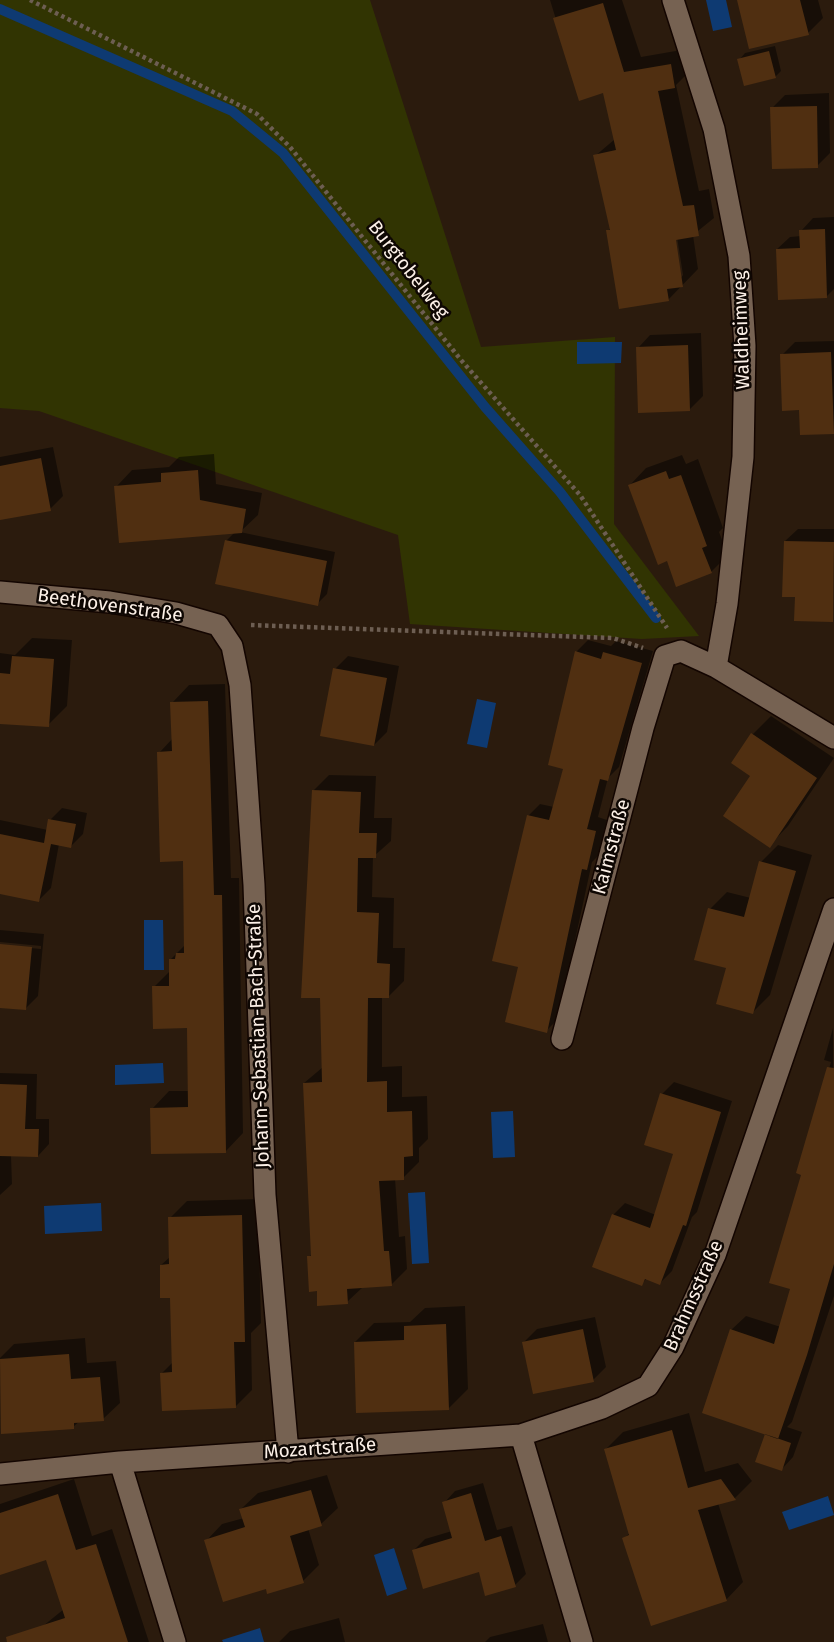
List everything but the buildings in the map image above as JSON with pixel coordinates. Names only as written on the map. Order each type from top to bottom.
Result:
[{"type":"street","name":"Waldheimweg","points":[[673,0],[714,130],[740,269],[745,346],[743,457],[727,604],[716,667]]},
{"type":"street","name":"Beethovenstraße","points":[[0,592],[110,602],[176,613],[218,625]]},
{"type":"street","name":"Johann-Sebastian-Bach-Straße","points":[[218,625],[232,646],[240,685],[254,885],[265,1195],[288,1452]]},
{"type":"street","points":[[673,654],[716,667],[834,738]]},
{"type":"street","name":"Kaimstraße","points":[[562,1039],[643,728],[673,654]]},
{"type":"street","name":"Brahmsstraße","points":[[521,1435],[602,1408],[648,1386],[673,1347],[715,1255],[834,909]]},
{"type":"street","points":[[521,1435],[582,1642]]},
{"type":"street","name":"Mozartstraße","points":[[0,1474],[120,1462],[521,1435]]},
{"type":"street","points":[[120,1462],[175,1642]]},
{"type":"path","name":"Burgtobelweg","points":[[30,0],[246,108],[290,147],[461,360],[580,495],[673,654]]},
{"type":"path","points":[[218,625],[613,638],[673,654]]},
{"type":"shaded area","points":[[0,0],[370,0],[481,347],[615,337],[614,524],[699,636],[642,639],[410,624],[398,535],[39,411],[0,408]]},
{"type":"water","points":[[706,0],[726,0],[732,27],[713,31]]},
{"type":"water","points":[[577,342],[622,342],[621,363],[577,364]]},
{"type":"water","points":[[477,699],[496,703],[487,748],[467,744]]},
{"type":"water","points":[[144,920],[163,920],[164,970],[144,970]]},
{"type":"water","points":[[163,1063],[164,1083],[115,1085],[115,1065]]},
{"type":"water","points":[[513,1111],[515,1157],[493,1158],[491,1112]]},
{"type":"water","points":[[425,1192],[429,1263],[412,1264],[408,1193]]},
{"type":"water","points":[[101,1203],[102,1231],[45,1234],[44,1206]]},
{"type":"water","points":[[828,1496],[834,1515],[789,1530],[782,1512]]},
{"type":"water","points":[[394,1548],[407,1589],[387,1596],[374,1555]]},
{"type":"water","points":[[260,1628],[264,1642],[222,1640]]},
{"type":"waterway","points":[[0,9],[232,111],[283,153],[485,407],[560,492],[656,618]]}]
